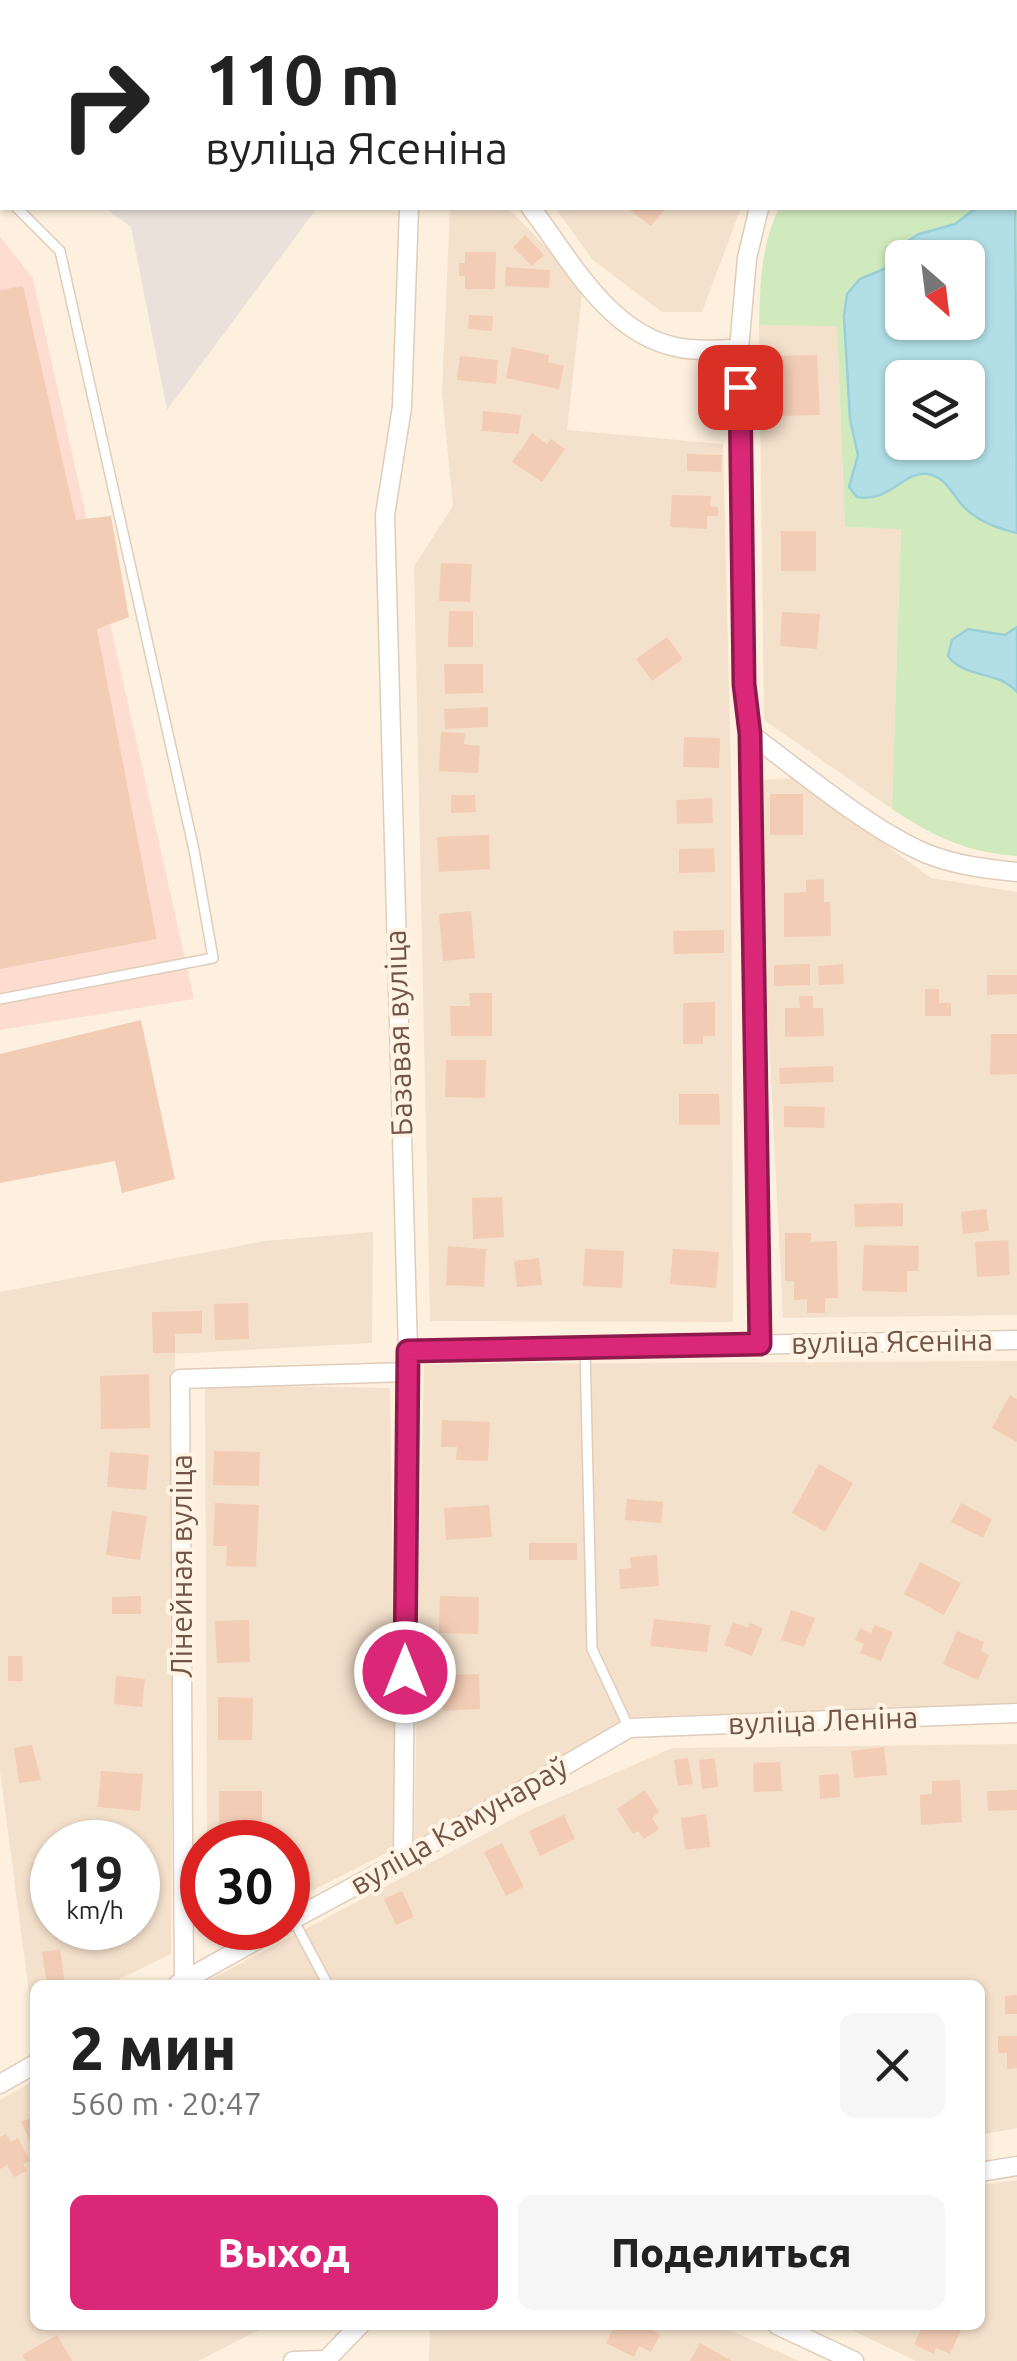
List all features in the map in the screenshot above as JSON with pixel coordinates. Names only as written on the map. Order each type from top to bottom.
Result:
[{"type":"street","name":"Базавая вуліца","points":[[403,1860],[408,1351],[384,515],[402,407],[409,210]]},
{"type":"street","points":[[533,210],[599,298],[637,332],[680,348],[740,350]]},
{"type":"street","points":[[758,210],[747,258],[740,350],[760,1344]]},
{"type":"street","points":[[750,734],[913,847],[960,864],[1017,872]]},
{"type":"street","name":"вуліца Ясеніна","points":[[408,1351],[1017,1340]]},
{"type":"street","name":"Лінейная вуліца","points":[[180,1980],[180,1379],[407,1372]]},
{"type":"street","name":"вуліца Леніна","points":[[630,1728],[1017,1713]]},
{"type":"street","name":"вуліца Камунараў","points":[[310,1910],[630,1728]]},
{"type":"street","name":"вуліца Камунараў","points":[[185,1980],[238,1950]]},
{"type":"street","points":[[0,2084],[30,2067]]},
{"type":"street","points":[[985,2171],[1017,2166]]},
{"type":"street","points":[[294,2361],[326,2360],[355,2330]]},
{"type":"street","points":[[788,2330],[854,2361]]},
{"type":"lane","points":[[0,999],[213,958],[194,850],[60,250],[19,210]]},
{"type":"lane","points":[[585,1348],[592,1649],[630,1728]]},
{"type":"lane","points":[[304,1950],[325,1980]]},
{"type":"shaded area","points":[[108,210],[316,210],[167,410],[131,227]]},
{"type":"shaded area","points":[[450,210],[510,210],[583,285],[567,430],[723,444],[731,771],[733,1322],[430,1321],[414,566],[453,506],[442,393]]},
{"type":"shaded area","points":[[556,210],[740,210],[702,312],[662,312],[593,260]]},
{"type":"shaded area","points":[[0,237],[33,278],[194,999],[0,1030]]},
{"type":"shaded area","points":[[759,325],[837,325],[845,527],[901,528],[892,809],[764,720]]},
{"type":"shaded area","points":[[795,778],[931,878],[1017,892],[1017,1315],[783,1318],[756,780]]},
{"type":"shaded area","points":[[373,1232],[372,1343],[175,1354],[171,1954],[117,1980],[30,1980],[30,2000],[0,1771],[0,1292],[265,1241]]},
{"type":"shaded area","points":[[1017,1361],[1017,1704],[630,1717],[414,1841],[424,1364]]},
{"type":"shaded area","points":[[205,1385],[390,1388],[396,1848],[310,1892],[310,1820],[207,1820]]},
{"type":"shaded area","points":[[1017,1744],[1017,2128],[985,2134],[985,1980],[209,1980],[266,1950],[310,1950],[310,1927],[524,1813],[672,1748]]},
{"type":"shaded area","points":[[30,2083],[30,2330],[259,2330],[198,2361],[0,2361],[0,2100]]},
{"type":"shaded area","points":[[1017,2180],[1017,2361],[916,2361],[851,2330],[985,2330],[985,2184]]},
{"type":"shaded area","points":[[430,2330],[729,2330],[799,2361],[429,2361]]},
{"type":"green space","points":[[778,210],[1017,210],[1017,856],[951,841],[892,809],[901,529],[845,527],[837,326],[759,325],[765,250]]},
{"type":"water","points":[[973,210],[1015,210],[1017,533],[974,515],[944,482],[928,474],[911,477],[869,498],[857,497],[849,487],[858,455],[850,419],[844,316],[847,294],[860,279],[885,268],[885,340],[985,340],[985,240],[910,240],[955,224]]},
{"type":"water","points":[[1017,627],[1017,692],[1001,680],[963,668],[948,656],[952,640],[968,629],[1005,635]]},
{"type":"building","points":[[630,210],[664,210],[651,226]]},
{"type":"building","points":[[525,235],[544,255],[532,266],[513,247]]},
{"type":"building","points":[[465,252],[496,252],[495,289],[465,289],[459,263],[465,263]]},
{"type":"building","points":[[506,267],[550,270],[549,288],[505,286]]},
{"type":"building","points":[[23,286],[76,520],[111,516],[129,617],[97,629],[157,939],[0,969],[0,290]]},
{"type":"building","points":[[469,315],[493,316],[492,331],[468,329]]},
{"type":"building","points":[[512,347],[549,355],[548,362],[564,366],[559,389],[506,378]]},
{"type":"building","points":[[817,355],[820,415],[782,416],[779,356]]},
{"type":"building","points":[[460,356],[498,360],[496,384],[457,380]]},
{"type":"building","points":[[483,411],[521,415],[519,434],[482,431]]},
{"type":"building","points":[[532,433],[547,444],[551,439],[565,449],[542,482],[512,462]]},
{"type":"building","points":[[687,454],[722,455],[721,472],[687,471]]},
{"type":"building","points":[[672,495],[711,496],[710,506],[718,507],[718,516],[707,516],[707,529],[670,527]]},
{"type":"building","points":[[781,531],[816,531],[816,571],[781,571]]},
{"type":"building","points":[[441,563],[472,564],[470,602],[439,601]]},
{"type":"building","points":[[449,611],[473,611],[473,647],[448,647]]},
{"type":"building","points":[[782,612],[820,614],[817,649],[780,646]]},
{"type":"building","points":[[667,637],[683,659],[652,681],[636,659]]},
{"type":"building","points":[[444,664],[483,664],[483,693],[445,694]]},
{"type":"building","points":[[488,707],[488,727],[445,729],[444,709]]},
{"type":"building","points":[[441,732],[465,733],[464,744],[480,746],[478,773],[439,771]]},
{"type":"building","points":[[684,737],[720,738],[719,768],[683,767]]},
{"type":"building","points":[[770,794],[803,794],[803,835],[770,835]]},
{"type":"building","points":[[451,795],[475,795],[476,812],[451,813]]},
{"type":"building","points":[[712,798],[713,823],[677,824],[676,800]]},
{"type":"building","points":[[489,835],[490,869],[439,872],[437,837]]},
{"type":"building","points":[[714,848],[715,872],[679,873],[679,849]]},
{"type":"building","points":[[824,879],[824,902],[830,902],[831,936],[784,937],[784,893],[806,892],[806,880]]},
{"type":"building","points":[[471,911],[475,958],[443,961],[439,914]]},
{"type":"building","points":[[724,930],[724,953],[674,954],[673,931]]},
{"type":"building","points":[[810,964],[810,985],[774,986],[774,965]]},
{"type":"building","points":[[843,964],[844,984],[819,985],[818,966]]},
{"type":"building","points":[[987,975],[1017,975],[1017,994],[987,995]]},
{"type":"building","points":[[925,989],[939,989],[939,1003],[951,1003],[951,1016],[925,1016]]},
{"type":"building","points":[[469,993],[492,993],[492,1036],[451,1036],[450,1006],[470,1006]]},
{"type":"building","points":[[799,996],[813,996],[813,1008],[823,1008],[824,1036],[785,1037],[785,1008],[800,1008]]},
{"type":"building","points":[[715,1002],[715,1036],[703,1036],[703,1044],[683,1044],[683,1003]]},
{"type":"building","points":[[141,1020],[175,1179],[122,1193],[115,1161],[0,1183],[0,1054]]},
{"type":"building","points":[[991,1034],[1017,1034],[1017,1074],[990,1075]]},
{"type":"building","points":[[446,1060],[486,1060],[485,1098],[445,1097]]},
{"type":"building","points":[[833,1066],[834,1082],[780,1084],[779,1068]]},
{"type":"building","points":[[679,1094],[719,1094],[720,1125],[679,1125]]},
{"type":"building","points":[[784,1106],[825,1107],[824,1128],[784,1127]]},
{"type":"building","points":[[502,1197],[504,1237],[473,1239],[472,1198]]},
{"type":"building","points":[[903,1203],[903,1226],[855,1227],[854,1204]]},
{"type":"building","points":[[986,1209],[989,1231],[963,1234],[961,1212]]},
{"type":"building","points":[[785,1233],[811,1233],[811,1242],[837,1241],[838,1298],[825,1298],[825,1313],[807,1313],[807,1299],[794,1300],[794,1281],[785,1281]]},
{"type":"building","points":[[1008,1240],[1010,1275],[977,1277],[975,1242]]},
{"type":"building","points":[[864,1245],[919,1246],[918,1271],[907,1271],[907,1292],[862,1291]]},
{"type":"building","points":[[448,1246],[486,1249],[484,1287],[446,1285]]},
{"type":"building","points":[[585,1249],[624,1251],[622,1288],[583,1286]]},
{"type":"building","points":[[673,1249],[719,1252],[716,1288],[670,1284]]},
{"type":"building","points":[[539,1258],[542,1285],[517,1287],[514,1261]]},
{"type":"building","points":[[248,1303],[249,1339],[215,1340],[214,1304]]},
{"type":"building","points":[[202,1311],[202,1333],[175,1334],[175,1353],[153,1353],[152,1312]]},
{"type":"building","points":[[149,1374],[150,1428],[101,1429],[100,1376]]},
{"type":"building","points":[[1010,1395],[1017,1399],[1017,1442],[992,1428]]},
{"type":"building","points":[[442,1420],[490,1422],[488,1461],[456,1460],[457,1447],[441,1447]]},
{"type":"building","points":[[214,1451],[260,1452],[259,1486],[213,1485]]},
{"type":"building","points":[[110,1452],[149,1455],[146,1490],[107,1487]]},
{"type":"building","points":[[819,1464],[853,1483],[825,1532],[792,1513]]},
{"type":"building","points":[[627,1499],[663,1502],[661,1523],[625,1520]]},
{"type":"building","points":[[215,1503],[259,1505],[256,1567],[226,1566],[227,1546],[213,1546]]},
{"type":"building","points":[[961,1503],[992,1519],[983,1538],[951,1522]]},
{"type":"building","points":[[489,1505],[492,1537],[446,1540],[444,1508]]},
{"type":"building","points":[[112,1511],[147,1516],[140,1560],[106,1555]]},
{"type":"building","points":[[529,1543],[577,1543],[577,1560],[529,1560]]},
{"type":"building","points":[[657,1555],[659,1586],[620,1589],[619,1569],[631,1568],[630,1557]]},
{"type":"building","points":[[920,1562],[961,1583],[944,1615],[904,1594]]},
{"type":"building","points":[[141,1596],[141,1614],[112,1614],[112,1597]]},
{"type":"building","points":[[440,1596],[479,1597],[478,1634],[439,1633]]},
{"type":"building","points":[[791,1610],[815,1618],[804,1647],[781,1640]]},
{"type":"building","points":[[654,1619],[710,1625],[707,1652],[650,1646]]},
{"type":"building","points":[[249,1620],[250,1662],[217,1663],[215,1621]]},
{"type":"building","points":[[733,1622],[763,1628],[752,1656],[724,1645]]},
{"type":"building","points":[[875,1625],[893,1632],[881,1661],[860,1653],[864,1644],[855,1640],[860,1628],[871,1633]]},
{"type":"building","points":[[957,1631],[984,1642],[981,1651],[989,1655],[978,1680],[943,1664]]},
{"type":"building","points":[[8,1656],[22,1656],[23,1681],[8,1681]]},
{"type":"building","points":[[479,1674],[480,1709],[443,1711],[442,1675]]},
{"type":"building","points":[[116,1676],[145,1679],[142,1707],[114,1704]]},
{"type":"building","points":[[218,1697],[253,1698],[252,1740],[218,1740]]},
{"type":"building","points":[[32,1745],[41,1780],[19,1783],[14,1748]]},
{"type":"building","points":[[884,1747],[887,1775],[854,1778],[851,1751]]},
{"type":"building","points":[[688,1758],[693,1784],[678,1786],[674,1760]]},
{"type":"building","points":[[715,1758],[718,1787],[702,1789],[699,1760]]},
{"type":"building","points":[[780,1762],[782,1791],[754,1792],[753,1763]]},
{"type":"building","points":[[101,1771],[143,1774],[140,1811],[98,1807]]},
{"type":"building","points":[[839,1774],[840,1797],[820,1799],[819,1775]]},
{"type":"building","points":[[960,1780],[962,1822],[921,1825],[920,1795],[932,1794],[932,1781]]},
{"type":"building","points":[[645,1790],[659,1812],[652,1818],[659,1829],[644,1839],[638,1831],[633,1834],[617,1809]]},
{"type":"building","points":[[1017,1790],[1017,1810],[988,1811],[987,1791]]},
{"type":"building","points":[[219,1791],[262,1791],[262,1820],[219,1820]]},
{"type":"building","points":[[706,1814],[710,1847],[685,1850],[681,1818]]},
{"type":"building","points":[[564,1815],[575,1839],[540,1856],[529,1831]]},
{"type":"building","points":[[502,1843],[524,1887],[506,1896],[484,1852]]},
{"type":"building","points":[[402,1891],[414,1917],[396,1925],[384,1899]]},
{"type":"building","points":[[60,1950],[64,1980],[46,1980],[42,1952]]},
{"type":"building","points":[[1017,1995],[1017,2014],[1005,2014],[1005,1996]]},
{"type":"building","points":[[998,2036],[1017,2036],[1017,2068],[1007,2069],[1007,2053],[998,2053]]},
{"type":"building","points":[[30,2118],[30,2141],[21,2122]]},
{"type":"building","points":[[6,2134],[11,2142],[18,2138],[30,2161],[23,2164],[27,2171],[14,2177],[7,2165],[0,2169],[0,2137]]},
{"type":"building","points":[[612,2330],[653,2330],[660,2335],[651,2352],[639,2346],[634,2357],[606,2343]]},
{"type":"building","points":[[921,2330],[961,2330],[950,2354],[936,2348],[934,2354],[914,2344]]},
{"type":"building","points":[[57,2335],[72,2361],[26,2361],[22,2355]]},
{"type":"building","points":[[700,2343],[732,2361],[690,2361]]},
{"type":"route","points":[[405,1672],[408,1351],[760,1344],[740,387]]}]
